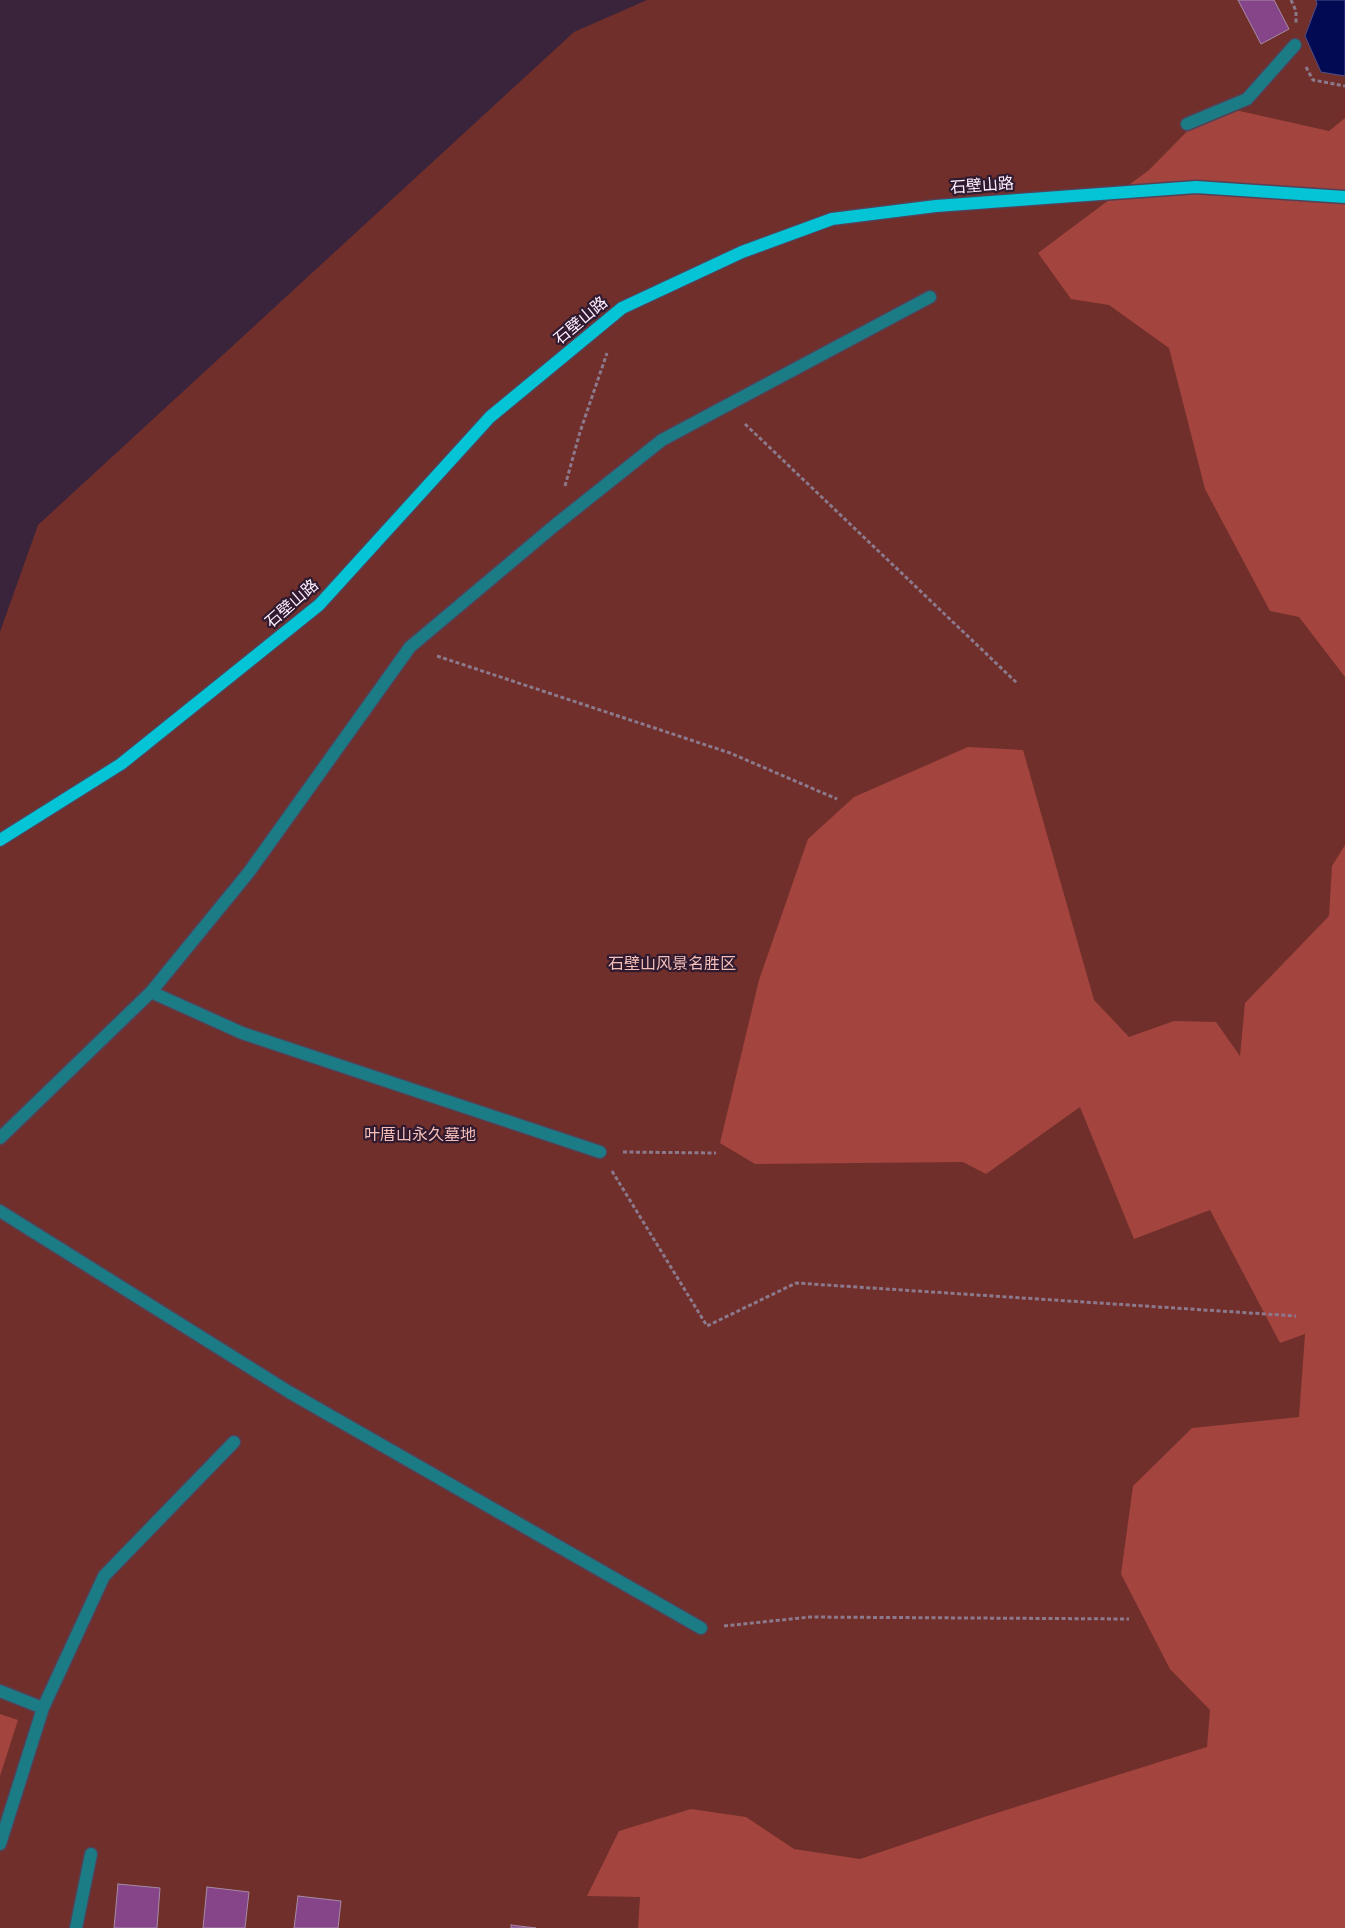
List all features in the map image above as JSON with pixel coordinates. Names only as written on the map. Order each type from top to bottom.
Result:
[{"type":"main road","name":"石壁山路","points":[[0,840],[122,764],[319,605],[490,417],[622,308],[742,252],[832,219],[936,206],[1196,187],[1345,197]]},
{"type":"street","points":[[1187,124],[1247,99],[1295,45]]},
{"type":"street","points":[[0,1138],[150,992],[249,872],[410,647],[554,526],[662,440],[930,297]]},
{"type":"street","points":[[150,992],[242,1033],[600,1152]]},
{"type":"street","points":[[0,1211],[289,1392],[701,1628]]},
{"type":"street","points":[[0,1844],[43,1708],[104,1576],[234,1442]]},
{"type":"street","points":[[0,1691],[43,1708]]},
{"type":"street","points":[[76,1928],[92,1854]]},
{"type":"path","points":[[564,488],[580,432],[607,352]]},
{"type":"path","points":[[726,406],[1018,684]]},
{"type":"path","points":[[410,647],[730,754],[837,799]]},
{"type":"path","points":[[600,1152],[716,1153]]},
{"type":"path","points":[[600,1152],[708,1326],[796,1283],[1296,1316]]},
{"type":"path","points":[[701,1628],[810,1617],[1129,1619]]},
{"type":"green space","name":"石壁山风景名胜区","points":[[647,0],[1345,0],[1345,1928],[0,1928],[0,632],[38,525],[574,32]]},
{"type":"shaded area","points":[[1316,0],[1345,0],[1345,76],[1321,72],[1305,36],[1317,4]]},
{"type":"shaded area","points":[[1213,105],[1329,131],[1345,118],[1345,677],[1299,617],[1270,611],[1205,489],[1169,348],[1109,305],[1071,299],[1038,253],[1149,170]]},
{"type":"shaded area","points":[[968,747],[1023,750],[1094,1000],[1129,1037],[1174,1021],[1216,1022],[1240,1056],[1245,1003],[1329,916],[1332,866],[1345,845],[1345,1928],[638,1928],[640,1897],[587,1896],[619,1831],[691,1809],[746,1817],[794,1849],[860,1859],[987,1816],[1207,1747],[1210,1710],[1170,1669],[1121,1574],[1133,1486],[1192,1428],[1299,1417],[1305,1334],[1280,1343],[1210,1210],[1134,1239],[1080,1107],[986,1174],[963,1162],[755,1164],[720,1143],[759,980],[808,839],[854,797]]},
{"type":"shaded area","points":[[0,1714],[18,1720],[0,1776]]},
{"type":"building","points":[[1238,0],[1274,0],[1289,29],[1261,44]]},
{"type":"building","points":[[118,1884],[160,1888],[157,1928],[114,1928]]},
{"type":"building","points":[[207,1887],[249,1892],[245,1928],[203,1928]]},
{"type":"building","points":[[298,1896],[341,1901],[338,1928],[294,1928]]},
{"type":"building","points":[[511,1925],[536,1928],[511,1928]]},
{"type":"park label","name":"叶厝山永久墓地","points":[[420,1135]]}]
